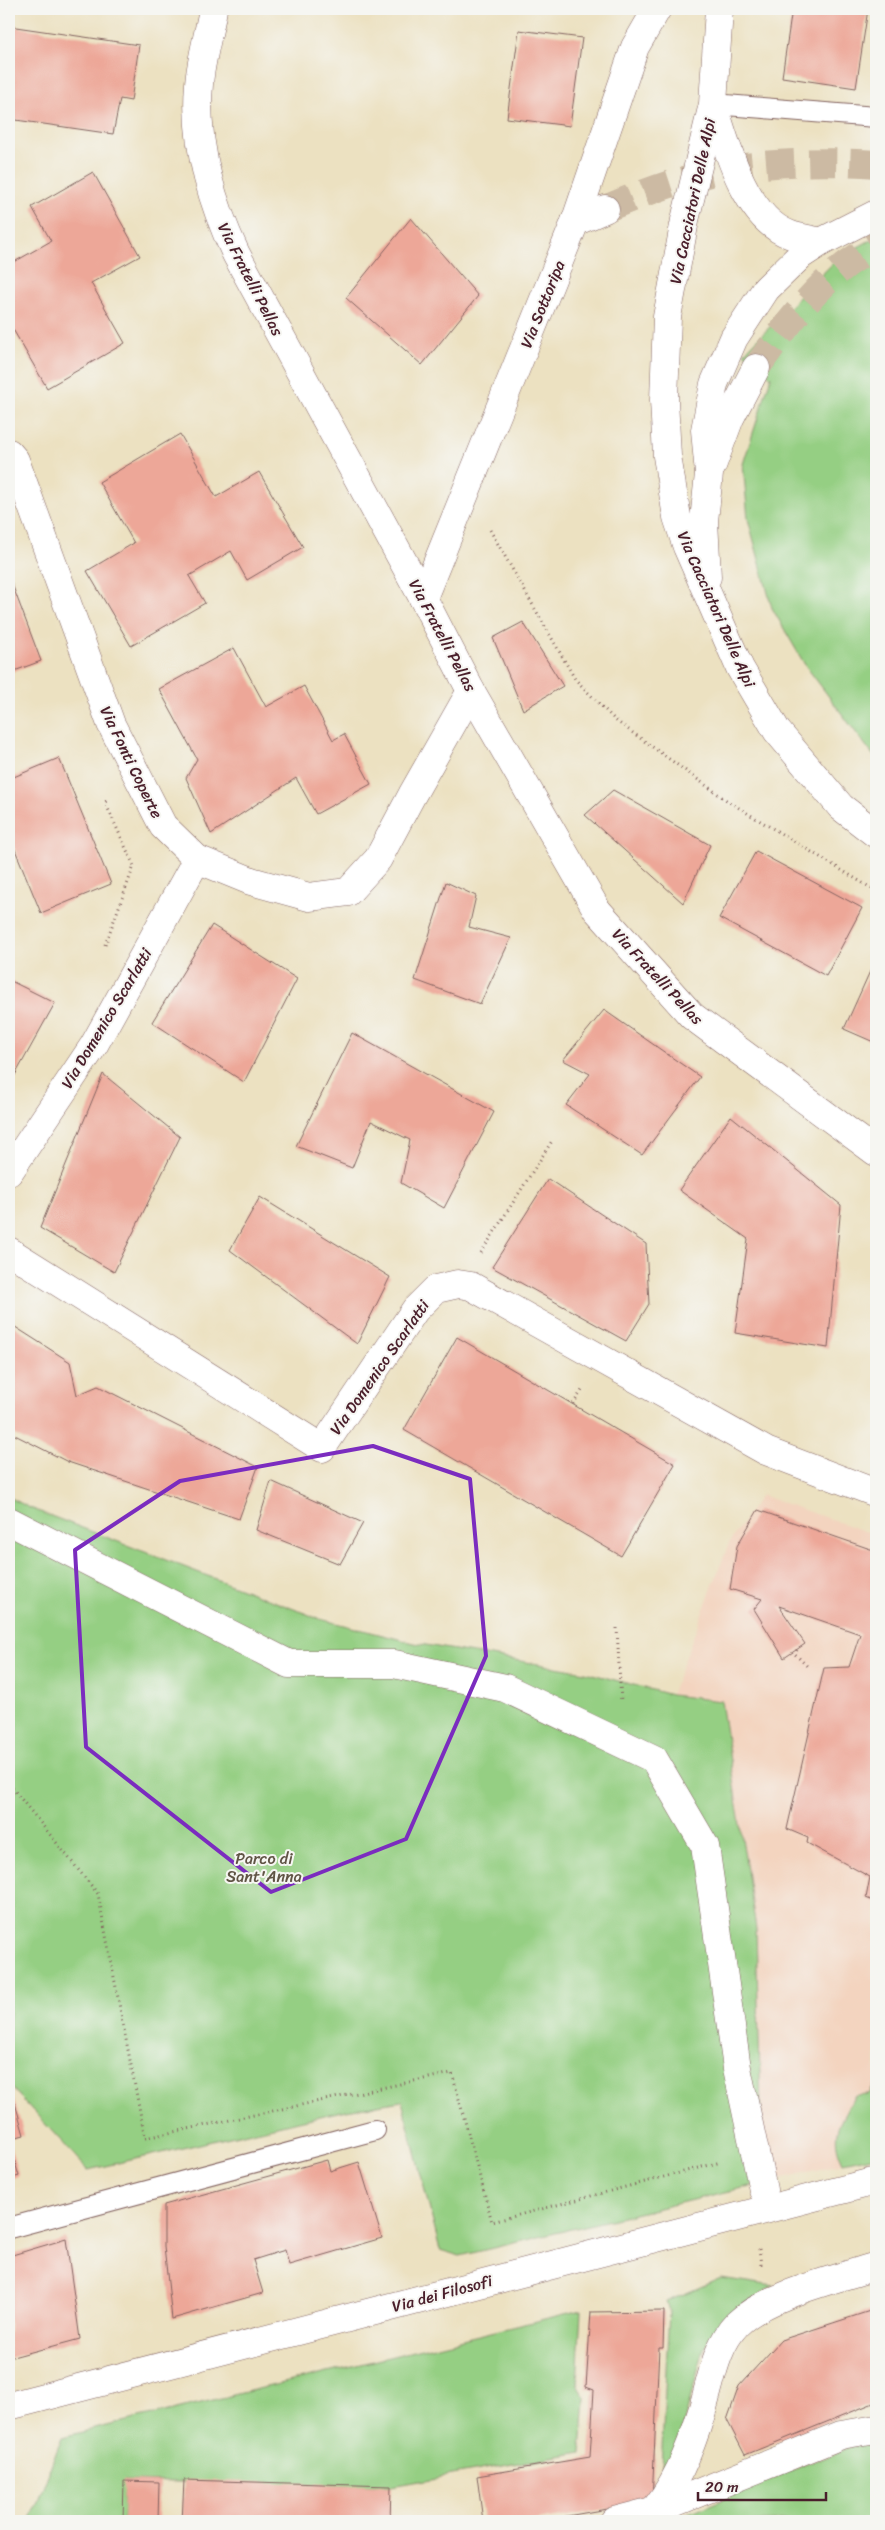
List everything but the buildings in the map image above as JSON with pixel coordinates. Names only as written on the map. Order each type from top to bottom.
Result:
[{"type":"street","name":"Via Fratelli Pellas","points":[[214,9],[199,84],[201,135],[206,177],[220,220],[236,254],[423,598],[471,691],[597,910],[692,1016],[876,1152]]},
{"type":"street","name":"Via Sottoripa","points":[[423,598],[575,222],[635,46],[656,9]]},
{"type":"street","points":[[719,9],[713,104],[728,153],[745,192],[768,219],[789,234],[821,242]]},
{"type":"street","name":"Via Cacciatori Delle Alpi","points":[[713,104],[686,220],[668,317],[664,400],[667,456],[678,517],[687,547],[740,668],[777,732],[841,807],[876,834]]},
{"type":"street","points":[[575,222],[605,209]]},
{"type":"street","points":[[707,591],[704,521],[709,474],[705,430],[714,384],[734,338],[766,289],[801,255],[821,242],[876,214]]},
{"type":"street","points":[[709,474],[730,418],[756,368]]},
{"type":"street","name":"Via Fonti Coperte","points":[[9,454],[15,460],[111,724],[163,826],[197,859],[251,881],[309,897],[348,892],[378,860],[412,795],[471,691]]},
{"type":"street","name":"Via Domenico Scarlatti","points":[[9,1172],[94,1045],[197,859]]},
{"type":"street","name":"Via Domenico Scarlatti","points":[[9,1251],[322,1448],[415,1310],[436,1289],[458,1284],[471,1286],[766,1450],[876,1493]]},
{"type":"street","points":[[9,1521],[289,1664],[394,1664],[505,1688],[654,1760],[705,1846],[736,2068],[762,2190]]},
{"type":"street","name":"Via dei Filosofi","points":[[9,2406],[876,2181]]},
{"type":"street","points":[[651,2516],[680,2473],[702,2413],[717,2355],[737,2324],[771,2301],[876,2266]]},
{"type":"street","points":[[614,2521],[651,2516],[841,2435],[876,2429]]},
{"type":"lane","points":[[713,104],[876,117]]},
{"type":"lane","points":[[9,2228],[376,2130]]},
{"type":"path","points":[[485,521],[575,679],[614,720],[729,802],[876,891]]},
{"type":"path","points":[[481,1253],[552,1141]]},
{"type":"path","points":[[617,1628],[623,1745]]},
{"type":"path","points":[[797,1650],[796,1654],[809,1668]]},
{"type":"path","points":[[9,1784],[98,1894],[145,2138],[452,2073],[492,2222],[755,2153]]},
{"type":"highlighted area","points":[[373,1446],[470,1479],[486,1656],[406,1839],[271,1892],[86,1747],[75,1550],[180,1481]]},
{"type":"shaded area","points":[[761,1495],[876,1535],[876,2083],[837,2151],[843,2163],[763,2183],[756,1929],[721,1701],[671,1695],[729,1543]]},
{"type":"green space","points":[[876,237],[876,759],[805,665],[772,608],[748,519],[743,464],[771,377],[744,353],[838,258]]},
{"type":"green space","name":"Parco di Sant'Anna","points":[[9,1497],[30,1508],[320,1619],[414,1643],[585,1672],[671,1695],[721,1701],[756,1929],[763,2183],[460,2256],[440,2250],[402,2101],[346,2110],[88,2170],[9,2085]]},
{"type":"green space","points":[[876,2083],[876,2156],[843,2163],[837,2143],[838,2128],[855,2095],[869,2094]]},
{"type":"green space","points":[[721,2278],[773,2286],[721,2319],[704,2348],[671,2471],[660,2488],[669,2311],[666,2302]]},
{"type":"green space","points":[[581,2310],[577,2384],[585,2397],[581,2452],[391,2486],[125,2481],[123,2521],[31,2520],[62,2437]]},
{"type":"green space","points":[[876,2443],[876,2521],[673,2521],[678,2517],[829,2455],[859,2445]]},
{"type":"tunnel","points":[[605,209],[686,179],[719,171],[787,163],[832,162],[876,164]]},
{"type":"tunnel","points":[[756,368],[781,333],[824,284],[857,257],[876,246]]}]
